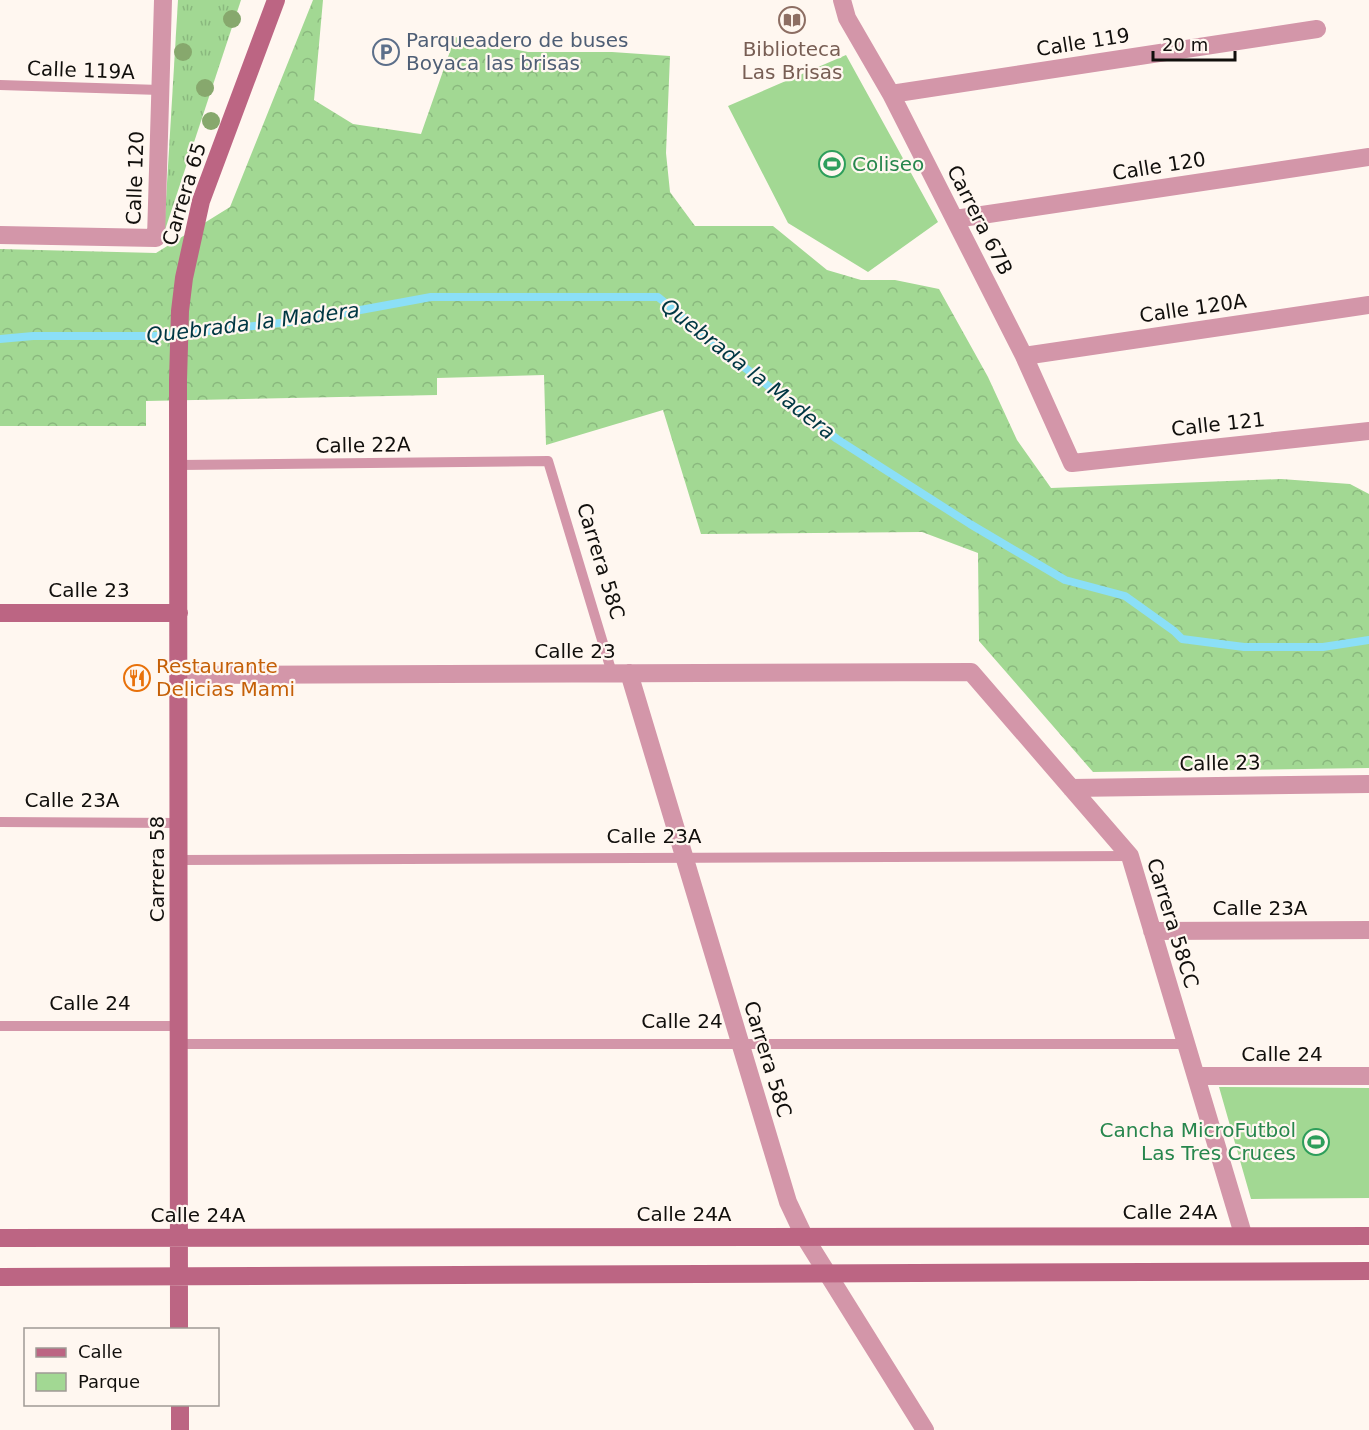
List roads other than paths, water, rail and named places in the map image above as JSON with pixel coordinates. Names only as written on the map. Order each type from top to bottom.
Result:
[{"type":"main road","name":"Carrera 65","points":[[179,409],[180,311],[188,258],[201,201],[276,0]]},
{"type":"main road","name":"Carrera 58","points":[[179,409],[179,1328]]},
{"type":"main road","name":"Calle 23","points":[[0,613],[179,613]]},
{"type":"main road","name":"Calle 24A","points":[[0,1238],[1243,1234],[1369,1236]]},
{"type":"main road","points":[[0,1277],[1369,1271]]},
{"type":"main road","points":[[180,1406],[180,1430]]},
{"type":"street","name":"Calle 120","points":[[0,235],[156,238],[163,0]]},
{"type":"street","name":"Carrera 67B","points":[[842,0],[847,18],[891,94],[1024,356],[1072,463]]},
{"type":"street","name":"Calle 119","points":[[891,94],[1317,30]]},
{"type":"street","name":"Calle 120","points":[[955,219],[1369,157]]},
{"type":"street","name":"Calle 120A","points":[[1024,356],[1369,305]]},
{"type":"street","name":"Calle 121","points":[[1072,463],[1369,431]]},
{"type":"street","name":"Calle 23","points":[[179,675],[971,672]]},
{"type":"street","name":"Carrera 58CC","points":[[971,672],[1130,856],[1243,1234]]},
{"type":"street","name":"Carrera 58C","points":[[620,673],[686,858],[739,1044],[788,1202],[804,1236],[926,1430]]},
{"type":"street","name":"Calle 23","points":[[1071,788],[1369,783]]},
{"type":"street","name":"Calle 23A","points":[[1152,931],[1369,930]]},
{"type":"street","name":"Calle 24","points":[[1196,1077],[1369,1076]]},
{"type":"lane","name":"Calle 119A","points":[[0,85],[160,90]]},
{"type":"lane","name":"Calle 22A","points":[[179,465],[548,461]]},
{"type":"lane","name":"Carrera 58C","points":[[548,461],[620,673]]},
{"type":"lane","name":"Calle 23A","points":[[0,822],[179,823]]},
{"type":"lane","name":"Calle 23A","points":[[179,860],[1130,856]]},
{"type":"lane","name":"Calle 24","points":[[0,1026],[179,1026]]},
{"type":"lane","name":"Calle 24","points":[[179,1044],[1186,1044]]},
{"type":"waterway","name":"Quebrada la Madera","points":[[0,339],[33,336],[165,336],[306,320],[431,297],[658,297],[837,439],[970,524],[1065,580],[1125,596],[1182,639],[1244,647],[1323,647],[1369,640]]},
{"type":"place","name":"Biblioteca Las Brisas","points":[[792,20]]},
{"type":"place","name":"Parqueadero de buses Boyaca las brisas","points":[[386,52]]},
{"type":"place","name":"Coliseo","points":[[832,164]]},
{"type":"place","name":"Restaurante Delicias Mami","points":[[137,678]]},
{"type":"place","name":"Cancha MicroFutbol Las Tres Cruces","points":[[1316,1142]]}]
